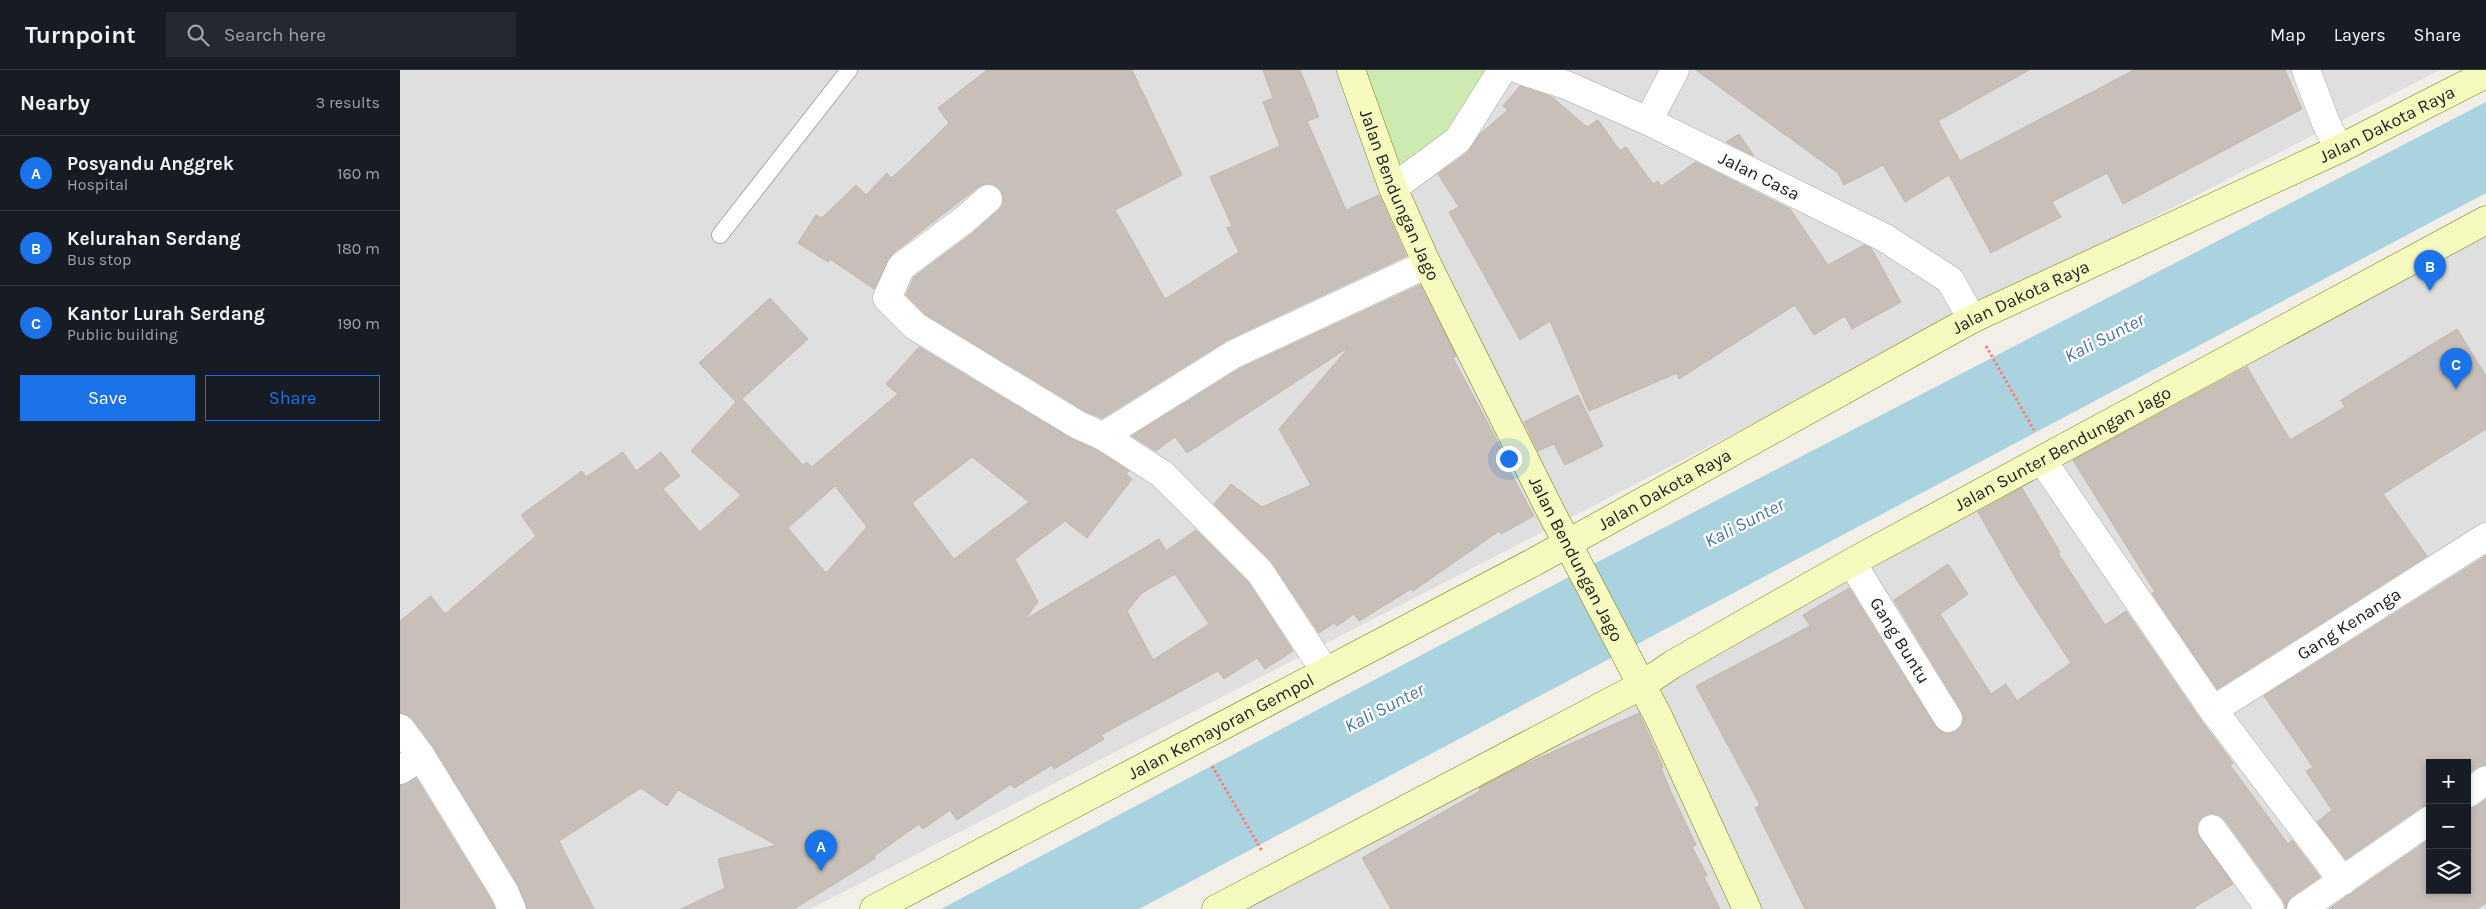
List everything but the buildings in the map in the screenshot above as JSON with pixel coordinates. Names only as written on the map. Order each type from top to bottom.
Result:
[{"type":"street","name":"Jalan Bendungan Jago","points":[[1351,70],[1393,188],[1427,264],[1570,548],[1642,685],[1747,909]]},
{"type":"street","points":[[1393,188],[1458,140],[1502,70]]},
{"type":"street","name":"Jalan Casa","points":[[1520,70],[1570,78],[1648,121],[1885,238],[1950,280],[1977,329]]},
{"type":"street","points":[[1648,121],[1675,70]]},
{"type":"street","points":[[2306,70],[2326,123],[2339,149]]},
{"type":"street","name":"Jalan Dakota Raya","points":[[1570,548],[1977,329],[2486,74]]},
{"type":"street","points":[[988,199],[964,220],[901,267],[887,298],[915,326],[1078,425],[1103,436],[1162,474],[1260,572],[1325,671]]},
{"type":"street","name":"Jalan Sunter Bendungan Jago","points":[[1642,685],[1673,664],[1852,563],[2041,449],[2486,220]]},
{"type":"street","points":[[1103,436],[1234,354],[1427,264]]},
{"type":"street","points":[[2041,449],[2213,710],[2343,881]]},
{"type":"street","name":"Gang Kenanga","points":[[2213,710],[2486,537]]},
{"type":"street","name":"Jalan Kemayoran Gempol","points":[[874,909],[1325,671],[1570,548]]},
{"type":"street","name":"Gang Buntu","points":[[1852,563],[1948,718]]},
{"type":"street","points":[[1216,909],[1642,685]]},
{"type":"street","points":[[400,728],[411,763],[506,893],[512,909]]},
{"type":"street","points":[[2471,791],[2486,780]]},
{"type":"street","points":[[2301,909],[2426,823]]},
{"type":"street","points":[[2212,829],[2270,909]]},
{"type":"lane","points":[[720,235],[849,70]]},
{"type":"path","points":[[1977,329],[2041,449]]},
{"type":"path","points":[[1207,758],[1263,853]]},
{"type":"shaded area","points":[[400,70],[2440,70],[810,909],[400,909]]},
{"type":"shaded area","points":[[2486,222],[2486,909],[1219,909]]},
{"type":"green space","points":[[1353,70],[1502,70],[1458,140],[1393,188]]},
{"type":"water","name":"Kali Sunter","points":[[2486,102],[2486,193],[1139,909],[941,909],[1584,569]]},
{"type":"place","name":"Kelurahan Serdang","points":[[2430,291]]},
{"type":"place","name":"Kantor Lurah Serdang","points":[[2456,389]]},
{"type":"place","name":"Posyandu Anggrek","points":[[821,871]]}]
